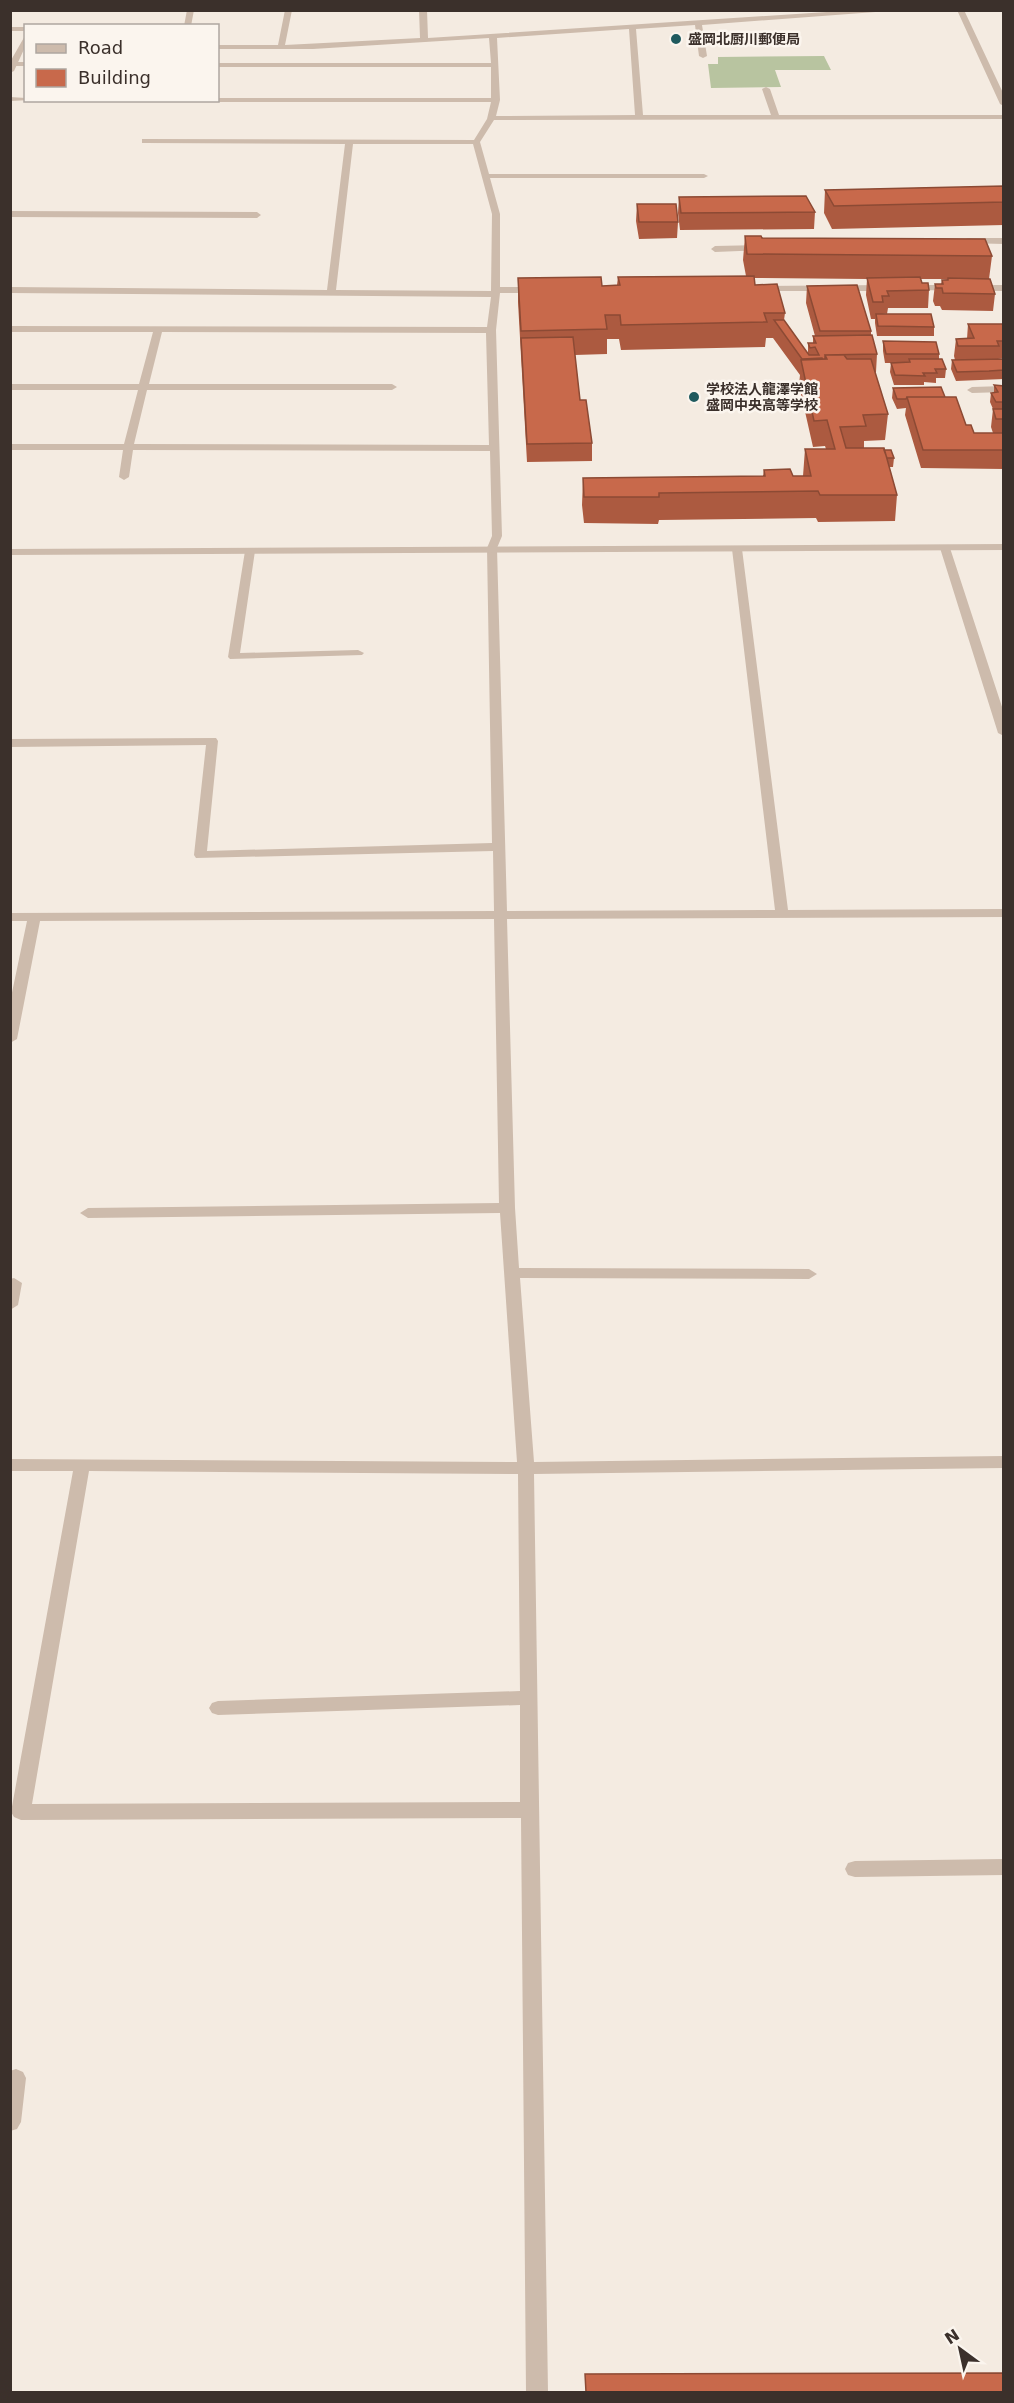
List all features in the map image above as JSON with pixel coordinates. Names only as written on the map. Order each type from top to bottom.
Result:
[{"type":"street","points":[[281,48],[289,10]]},
{"type":"street","points":[[423,10],[424,41]]},
{"type":"street","points":[[676,10],[680,24]]},
{"type":"street","points":[[219,47],[281,48],[424,41],[698,23],[779,14],[900,10]]},
{"type":"street","points":[[960,10],[1004,104]]},
{"type":"street","points":[[698,23],[703,56]]},
{"type":"street","points":[[632,27],[639,117]]},
{"type":"street","points":[[145,141],[476,142],[488,130],[496,100],[493,36]]},
{"type":"street","points":[[12,68],[24,41]]},
{"type":"street","points":[[219,64],[494,65]]},
{"type":"street","points":[[766,89],[775,116]]},
{"type":"street","points":[[219,100],[496,100]]},
{"type":"street","points":[[493,118],[1004,117]]},
{"type":"street","points":[[331,292],[349,141]]},
{"type":"street","points":[[476,142],[496,214],[495,292],[490,330],[497,536],[492,548],[507,1208],[526,1468],[537,2392]]},
{"type":"street","points":[[486,176],[704,176]]},
{"type":"street","points":[[10,214],[257,214]]},
{"type":"street","points":[[958,246],[966,241],[1004,241]]},
{"type":"street","points":[[715,249],[775,248]]},
{"type":"street","points":[[744,289],[1004,288]]},
{"type":"street","points":[[10,290],[331,292],[543,290]]},
{"type":"street","points":[[10,329],[490,330]]},
{"type":"street","points":[[124,477],[128,447],[158,330]]},
{"type":"street","points":[[10,387],[392,387]]},
{"type":"street","points":[[972,390],[1004,389]]},
{"type":"street","points":[[10,447],[494,448]]},
{"type":"street","points":[[10,552],[1004,547]]},
{"type":"street","points":[[945,548],[1004,733]]},
{"type":"street","points":[[737,549],[782,914]]},
{"type":"street","points":[[250,551],[234,657],[358,653]]},
{"type":"street","points":[[10,743],[212,741],[200,855],[500,847]]},
{"type":"street","points":[[10,917],[1004,913]]},
{"type":"street","points":[[10,1038],[34,917]]},
{"type":"street","points":[[88,1213],[507,1208]]},
{"type":"street","points":[[512,1273],[808,1274]]},
{"type":"street","points":[[10,1305],[14,1284]]},
{"type":"street","points":[[10,1465],[526,1468],[1004,1461]]},
{"type":"street","points":[[82,1465],[21,1812],[530,1810]]},
{"type":"street","points":[[218,1708],[529,1698]]},
{"type":"street","points":[[855,1869],[1004,1867]]},
{"type":"street","points":[[10,2122],[16,2078]]},
{"type":"green space","points":[[824,56],[831,70],[775,70],[781,87],[711,88],[708,64],[718,64],[718,57]]},
{"type":"building","points":[[1004,186],[1004,202],[834,206],[825,190]]},
{"type":"building","points":[[806,196],[815,212],[681,213],[679,197]]},
{"type":"building","points":[[637,204],[676,204],[678,222],[639,222]]},
{"type":"building","points":[[745,236],[985,239],[992,256],[747,254]]},
{"type":"building","points":[[754,276],[755,285],[777,284],[785,313],[764,313],[767,322],[621,325],[620,315],[605,315],[607,329],[521,331],[518,278],[601,277],[602,286],[620,285],[618,277]]},
{"type":"building","points":[[920,277],[922,283],[928,283],[929,290],[887,291],[889,296],[882,296],[883,302],[873,302],[867,278]]},
{"type":"building","points":[[948,278],[990,279],[995,294],[943,293],[942,288],[936,288],[935,284],[943,284],[942,280],[948,280]]},
{"type":"building","points":[[857,285],[871,331],[820,331],[807,286]]},
{"type":"building","points":[[876,314],[931,314],[934,327],[878,326]]},
{"type":"building","points":[[774,320],[784,320],[809,355],[819,355],[815,347],[810,348],[808,343],[816,343],[813,336],[872,335],[877,354],[825,355],[825,359],[802,359]]},
{"type":"building","points":[[968,324],[1004,324],[1004,341],[997,341],[999,346],[958,346],[956,339],[974,338]]},
{"type":"building","points":[[573,337],[580,400],[586,400],[592,443],[527,444],[521,338]]},
{"type":"building","points":[[883,341],[936,342],[939,354],[886,354]]},
{"type":"building","points":[[825,355],[844,355],[847,359],[871,359],[888,414],[863,415],[866,426],[840,427],[846,448],[884,448],[897,495],[820,495],[818,491],[659,493],[659,497],[584,497],[583,478],[765,476],[764,470],[790,469],[793,476],[811,476],[805,449],[835,449],[827,420],[814,421],[801,360],[827,359]]},
{"type":"building","points":[[909,359],[942,359],[946,369],[935,369],[937,373],[923,373],[925,376],[895,375],[891,363],[910,362]]},
{"type":"building","points":[[1004,359],[1004,370],[957,372],[952,360]]},
{"type":"building","points":[[994,385],[1004,386],[1004,402],[996,402],[991,393],[998,392]]},
{"type":"building","points":[[941,387],[945,397],[907,397],[906,399],[897,399],[893,388]]},
{"type":"building","points":[[907,397],[956,397],[966,425],[971,425],[974,433],[1003,433],[1004,450],[923,450]]},
{"type":"building","points":[[993,409],[1004,409],[1004,419],[996,419]]},
{"type":"building","points":[[884,450],[891,450],[894,458],[887,458]]},
{"type":"building","points":[[1004,2373],[1004,2392],[586,2392],[585,2374]]},
{"type":"place","name":"盛岡北厨川郵便局","points":[[676,39]]},
{"type":"place","name":"学校法人龍澤学館 盛岡中央高等学校","points":[[694,397]]}]
